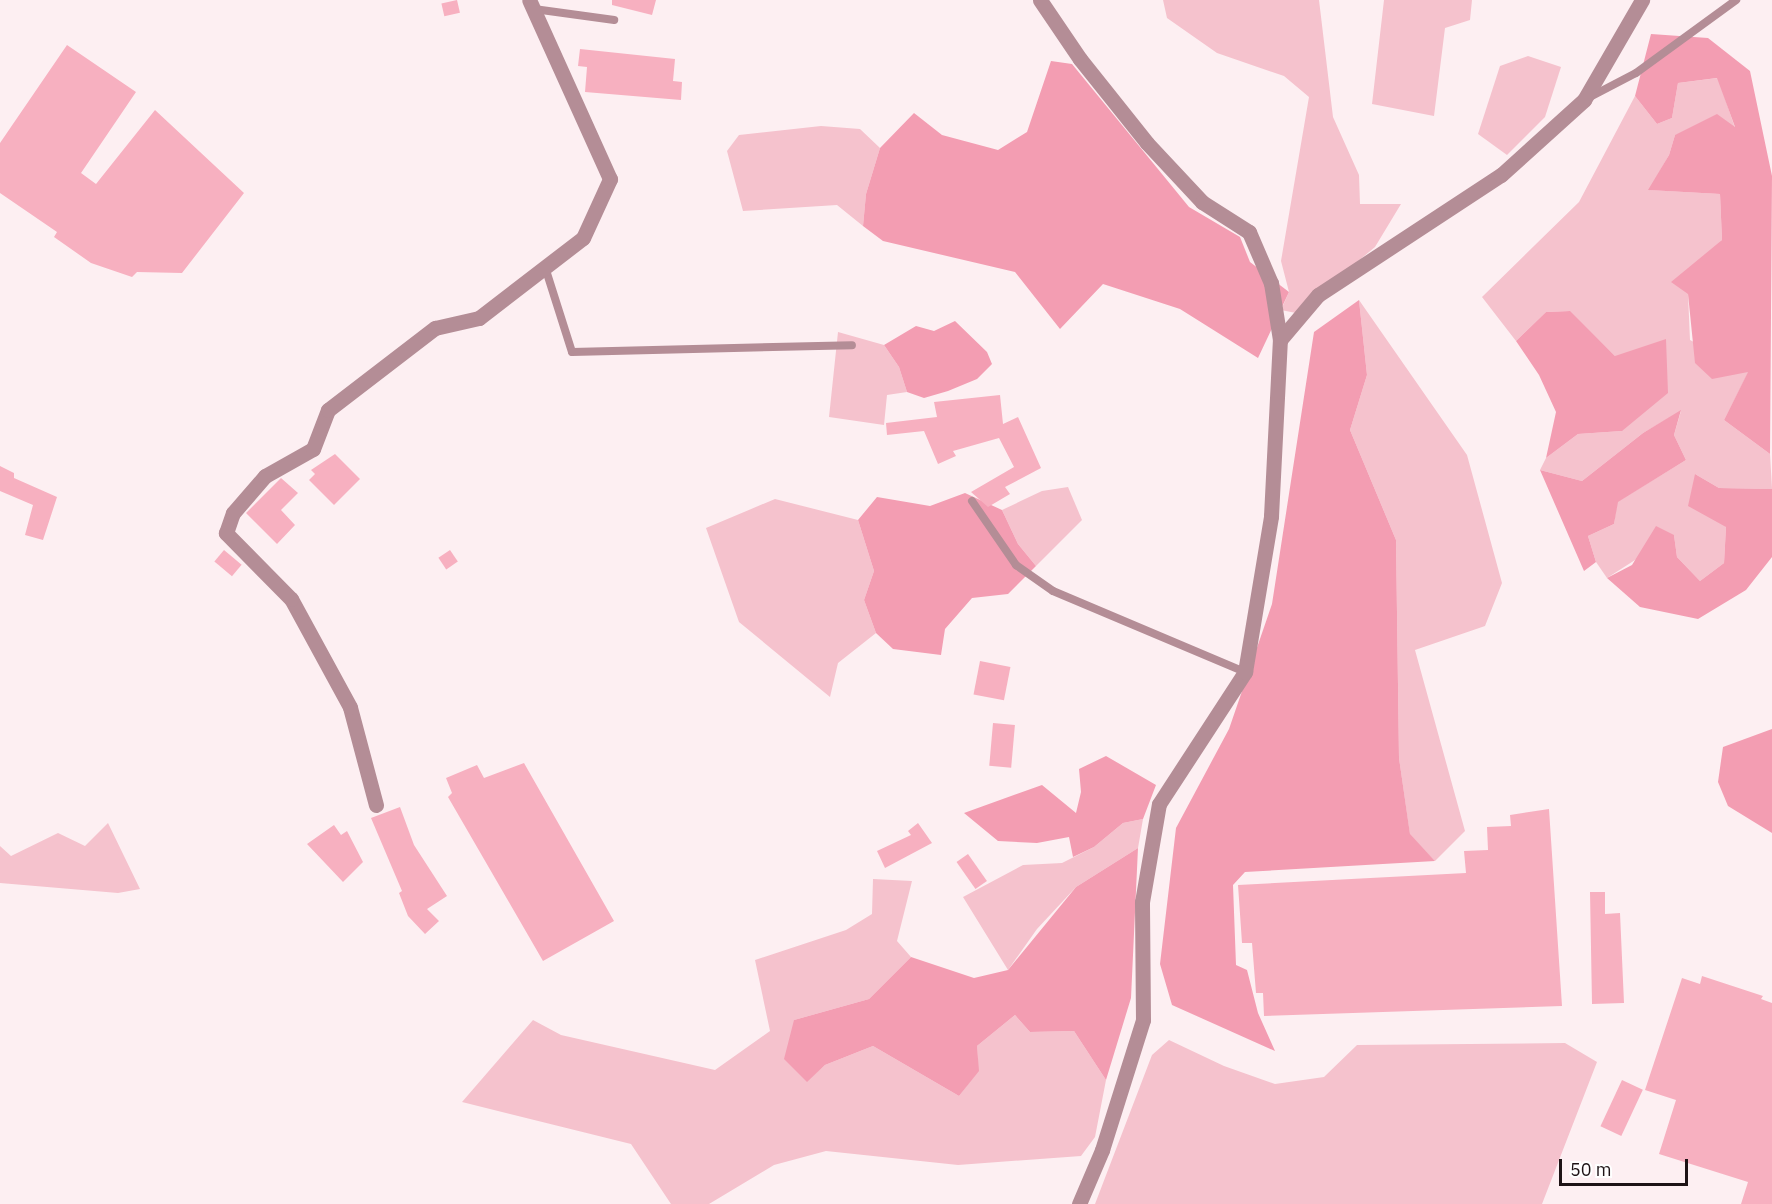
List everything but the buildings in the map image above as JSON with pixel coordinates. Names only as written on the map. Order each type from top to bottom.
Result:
[{"type":"street","points":[[1040,0],[1080,59],[1148,143],[1202,202],[1249,232],[1271,283],[1280,340],[1270,516],[1245,672],[1159,804],[1142,902],[1143,1020],[1102,1150],[1079,1204]]},
{"type":"street","points":[[1280,340],[1318,295],[1501,175],[1584,100],[1642,0]]},
{"type":"street","points":[[376,805],[350,707],[296,609],[226,533],[233,513],[265,476],[313,449],[328,410],[435,328],[479,318],[583,238],[610,178],[531,5]]},
{"type":"lane","points":[[1584,100],[1636,73],[1736,0]]},
{"type":"lane","points":[[531,5],[614,20]]},
{"type":"lane","points":[[545,267],[572,352],[852,345]]},
{"type":"lane","points":[[972,501],[1016,565],[1053,591],[1245,672]]},
{"type":"shaded area","points":[[1163,0],[1319,0],[1333,117],[1359,175],[1360,204],[1401,204],[1375,247],[1296,313],[1281,310],[1289,292],[1281,261],[1309,97],[1284,76],[1217,53],[1167,18]]},
{"type":"shaded area","points":[[1384,0],[1472,0],[1470,20],[1445,28],[1434,116],[1372,104]]},
{"type":"shaded area","points":[[1651,34],[1708,38],[1750,71],[1772,176],[1770,454],[1724,420],[1748,372],[1712,379],[1695,363],[1688,294],[1671,282],[1722,240],[1720,194],[1648,190],[1669,155],[1675,135],[1717,114],[1735,127],[1717,78],[1678,83],[1672,118],[1657,124],[1635,96]]},
{"type":"shaded area","points":[[1528,56],[1561,67],[1545,117],[1507,155],[1478,134],[1500,66]]},
{"type":"shaded area","points":[[1051,61],[1072,64],[1189,207],[1240,237],[1250,262],[1289,292],[1258,358],[1180,309],[1103,284],[1060,329],[1015,272],[883,241],[863,226],[866,194],[880,148],[914,113],[942,135],[998,150],[1027,132]]},
{"type":"shaded area","points":[[1718,78],[1735,128],[1675,135],[1669,155],[1649,190],[1720,194],[1722,240],[1688,294],[1690,340],[1749,371],[1724,420],[1770,454],[1772,489],[1719,488],[1695,474],[1726,527],[1724,563],[1700,581],[1677,557],[1674,535],[1607,578],[1596,562],[1588,536],[1614,524],[1617,502],[1686,460],[1674,435],[1681,411],[1643,433],[1582,481],[1540,470],[1546,458],[1578,434],[1622,431],[1615,356],[1569,311],[1546,312],[1516,341],[1482,297],[1579,202],[1635,96],[1657,124],[1672,118],[1678,83]]},
{"type":"shaded area","points":[[821,126],[860,129],[880,148],[866,194],[863,226],[837,205],[743,211],[727,151],[739,135]]},
{"type":"shaded area","points":[[1359,300],[1467,455],[1502,583],[1485,626],[1415,650],[1465,831],[1435,861],[1410,835],[1399,758],[1396,540],[1350,430],[1367,375]]},
{"type":"shaded area","points":[[1359,300],[1367,375],[1350,430],[1396,540],[1399,758],[1410,834],[1435,861],[1245,872],[1233,885],[1236,965],[1247,970],[1258,1013],[1275,1051],[1172,1005],[1160,964],[1176,828],[1229,729],[1272,604],[1314,332]]},
{"type":"shaded area","points":[[1570,311],[1615,356],[1666,339],[1668,393],[1622,431],[1578,434],[1546,458],[1556,412],[1539,375],[1516,341],[1546,312]]},
{"type":"shaded area","points":[[955,321],[987,352],[992,364],[977,379],[948,391],[924,398],[907,392],[899,367],[884,345],[916,326],[934,331]]},
{"type":"shaded area","points":[[838,332],[884,345],[899,367],[907,392],[887,395],[884,425],[829,417]]},
{"type":"shaded area","points":[[1681,410],[1674,435],[1686,460],[1618,502],[1614,524],[1588,536],[1596,562],[1584,571],[1540,470],[1582,481],[1643,433]]},
{"type":"shaded area","points":[[1695,474],[1719,488],[1772,489],[1772,557],[1746,590],[1698,619],[1640,607],[1607,578],[1632,565],[1656,526],[1674,535],[1677,557],[1700,581],[1724,563],[1726,527],[1688,506]]},
{"type":"shaded area","points":[[1068,487],[1082,520],[1036,566],[1018,544],[1002,510],[1042,491]]},
{"type":"shaded area","points":[[965,493],[1002,510],[1018,544],[1036,566],[1008,594],[972,598],[945,629],[941,655],[893,649],[876,633],[864,600],[874,571],[858,520],[877,497],[930,506]]},
{"type":"shaded area","points":[[775,499],[858,520],[874,571],[864,600],[876,633],[838,663],[830,697],[739,622],[706,528]]},
{"type":"shaded area","points":[[1772,729],[1772,833],[1728,806],[1718,782],[1723,747]]},
{"type":"shaded area","points":[[1106,756],[1156,785],[1143,819],[1123,823],[1094,847],[1073,857],[1069,837],[1037,843],[998,841],[964,813],[1042,785],[1076,813],[1081,792],[1079,769]]},
{"type":"shaded area","points":[[1143,819],[1138,848],[1076,887],[1037,929],[1008,970],[963,897],[1023,865],[1062,863],[1094,847],[1123,823]]},
{"type":"shaded area","points":[[108,823],[140,889],[118,893],[0,883],[0,846],[11,856],[58,833],[85,846]]},
{"type":"shaded area","points":[[1138,848],[1131,998],[1106,1080],[1074,1031],[1030,1032],[1015,1015],[977,1046],[979,1071],[959,1096],[873,1046],[825,1065],[807,1082],[784,1059],[794,1020],[869,999],[911,957],[974,978],[1008,970],[1076,887]]},
{"type":"shaded area","points":[[873,879],[912,881],[897,941],[911,957],[869,999],[794,1020],[807,1081],[825,1065],[873,1046],[959,1096],[978,1071],[977,1046],[1015,1015],[1030,1032],[1074,1031],[1106,1080],[1095,1137],[1081,1156],[958,1165],[826,1151],[774,1165],[709,1204],[671,1204],[631,1144],[462,1102],[533,1020],[561,1035],[715,1070],[770,1031],[755,960],[846,930],[872,914]]},
{"type":"shaded area","points":[[1169,1040],[1224,1066],[1275,1084],[1324,1077],[1357,1045],[1565,1043],[1597,1062],[1542,1204],[1095,1204],[1152,1055]]}]
